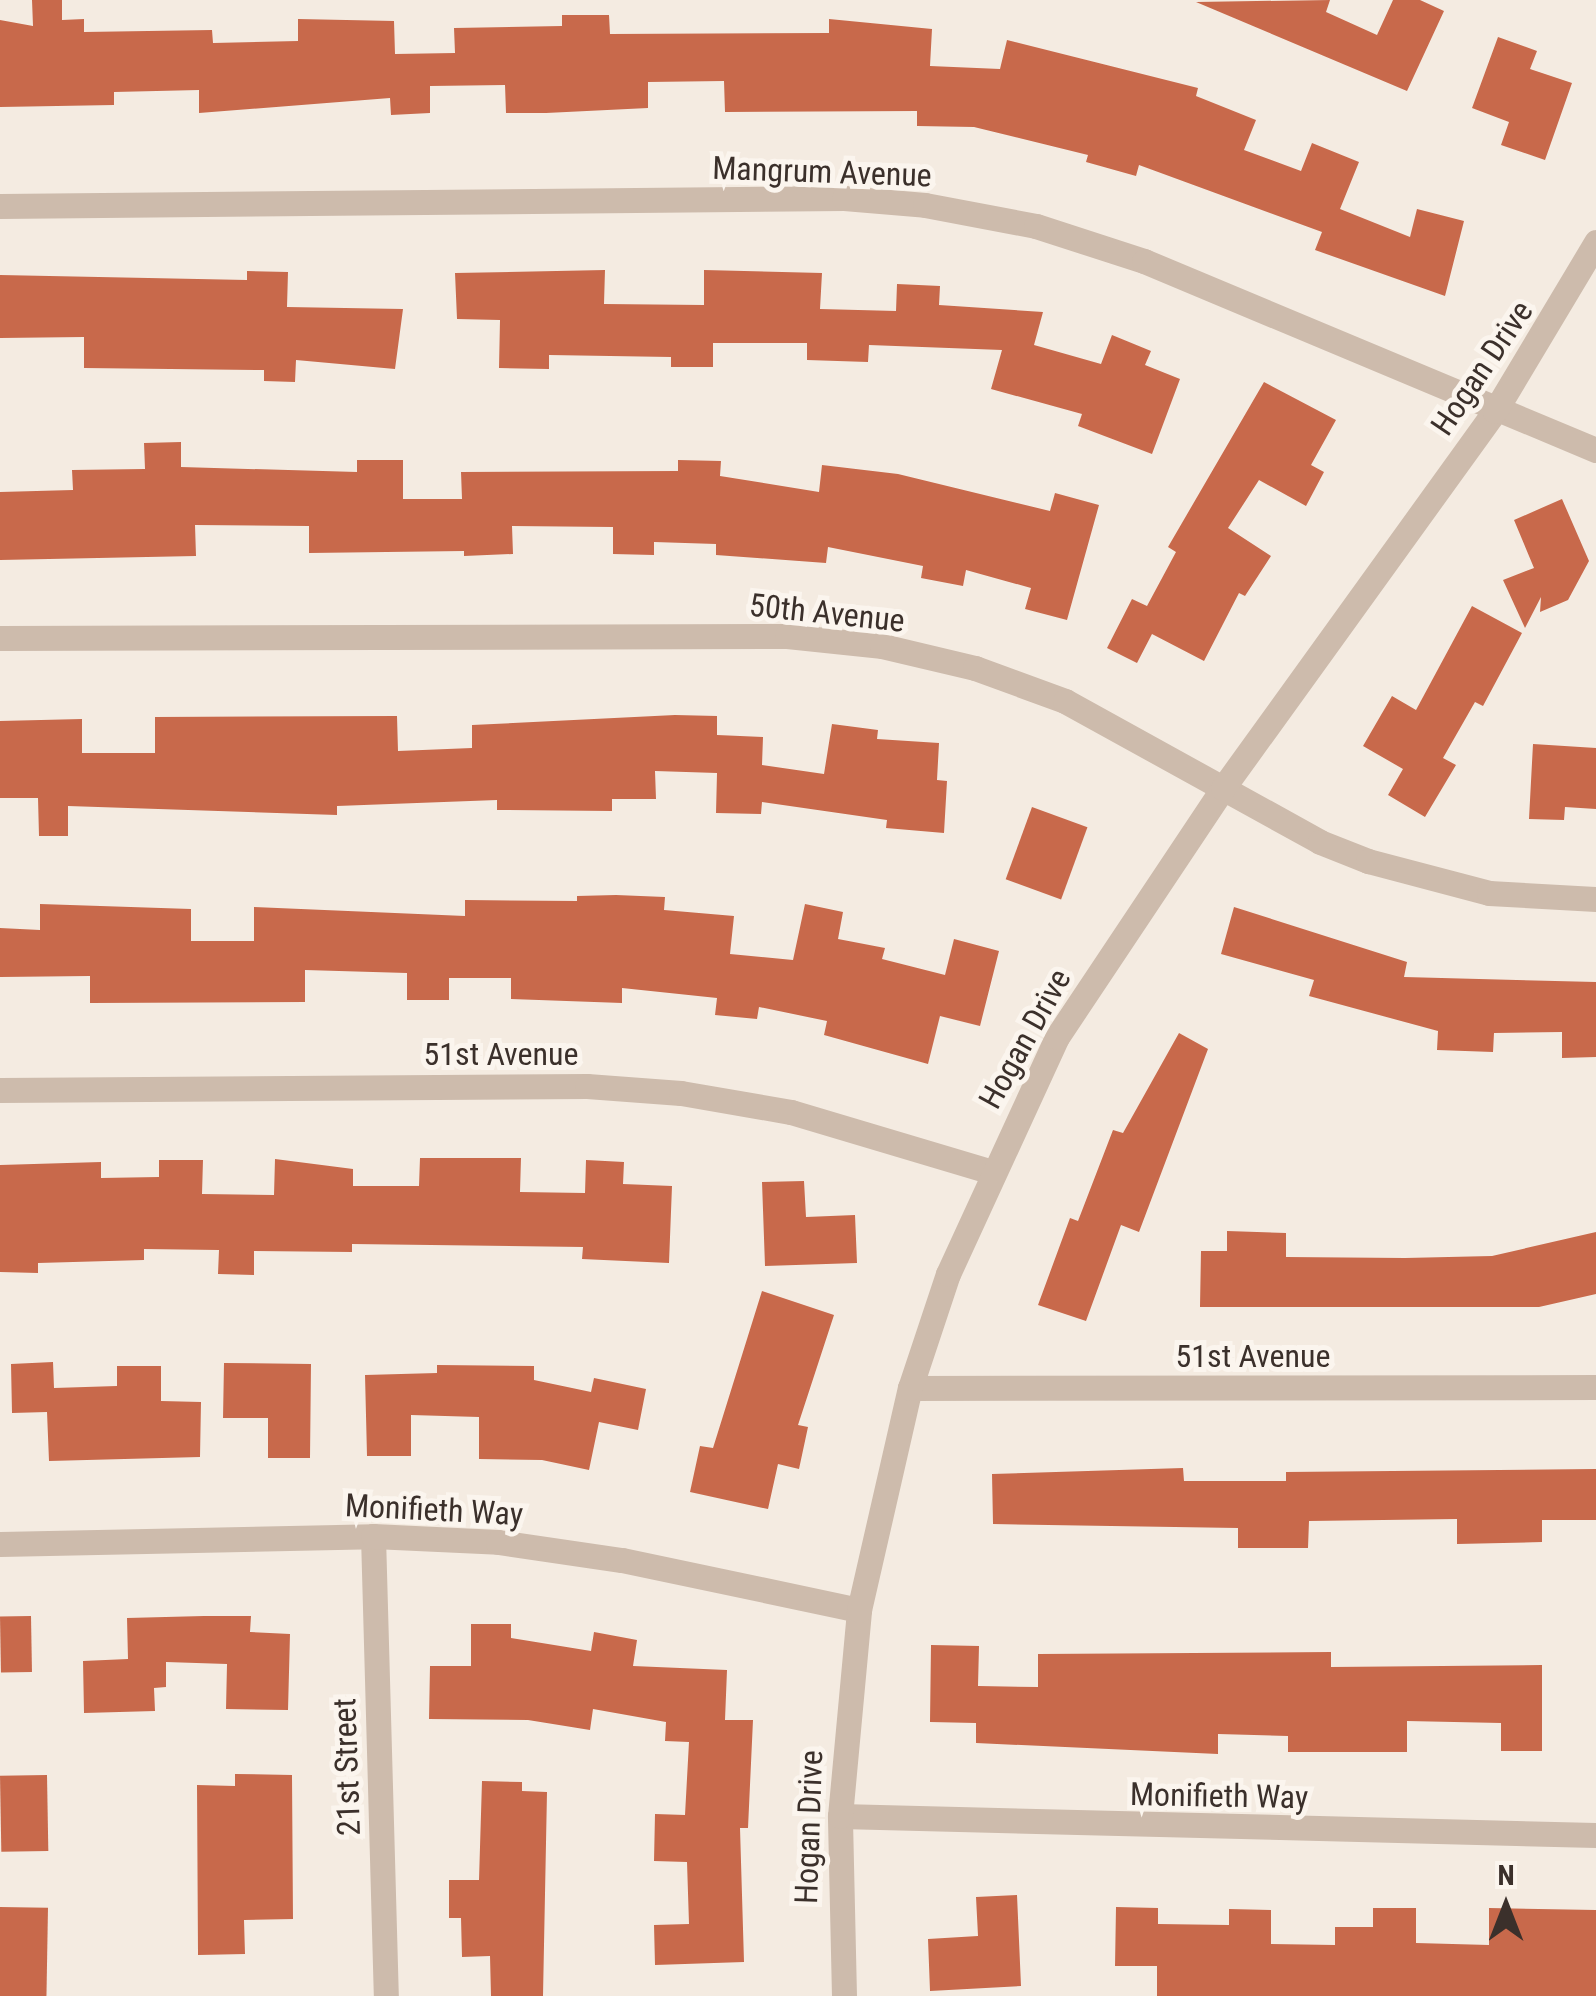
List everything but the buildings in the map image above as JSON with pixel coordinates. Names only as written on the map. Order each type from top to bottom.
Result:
[{"type":"street","name":"Mangrum Avenue","points":[[0,206],[844,198],[925,205],[1036,226],[1144,260],[1495,411],[1596,450]]},
{"type":"street","name":"Hogan Drive","points":[[844,1996],[840,1816],[860,1610],[910,1388],[992,1172],[1058,1037],[1223,788],[1495,411],[1596,242]]},
{"type":"street","name":"50th Avenue","points":[[0,638],[787,636],[882,646],[975,668],[1064,702],[1320,842],[1426,881],[1596,899]]},
{"type":"street","name":"51st Avenue","points":[[0,1090],[587,1086],[681,1093],[792,1112],[992,1172]]},
{"type":"street","name":"51st Avenue","points":[[910,1388],[1596,1387]]},
{"type":"street","name":"Monifieth Way","points":[[0,1544],[373,1536],[498,1542],[622,1560],[860,1610]]},
{"type":"street","name":"21st Street","points":[[373,1536],[386,1996]]},
{"type":"street","name":"Monifieth Way","points":[[840,1816],[1596,1835]]}]
